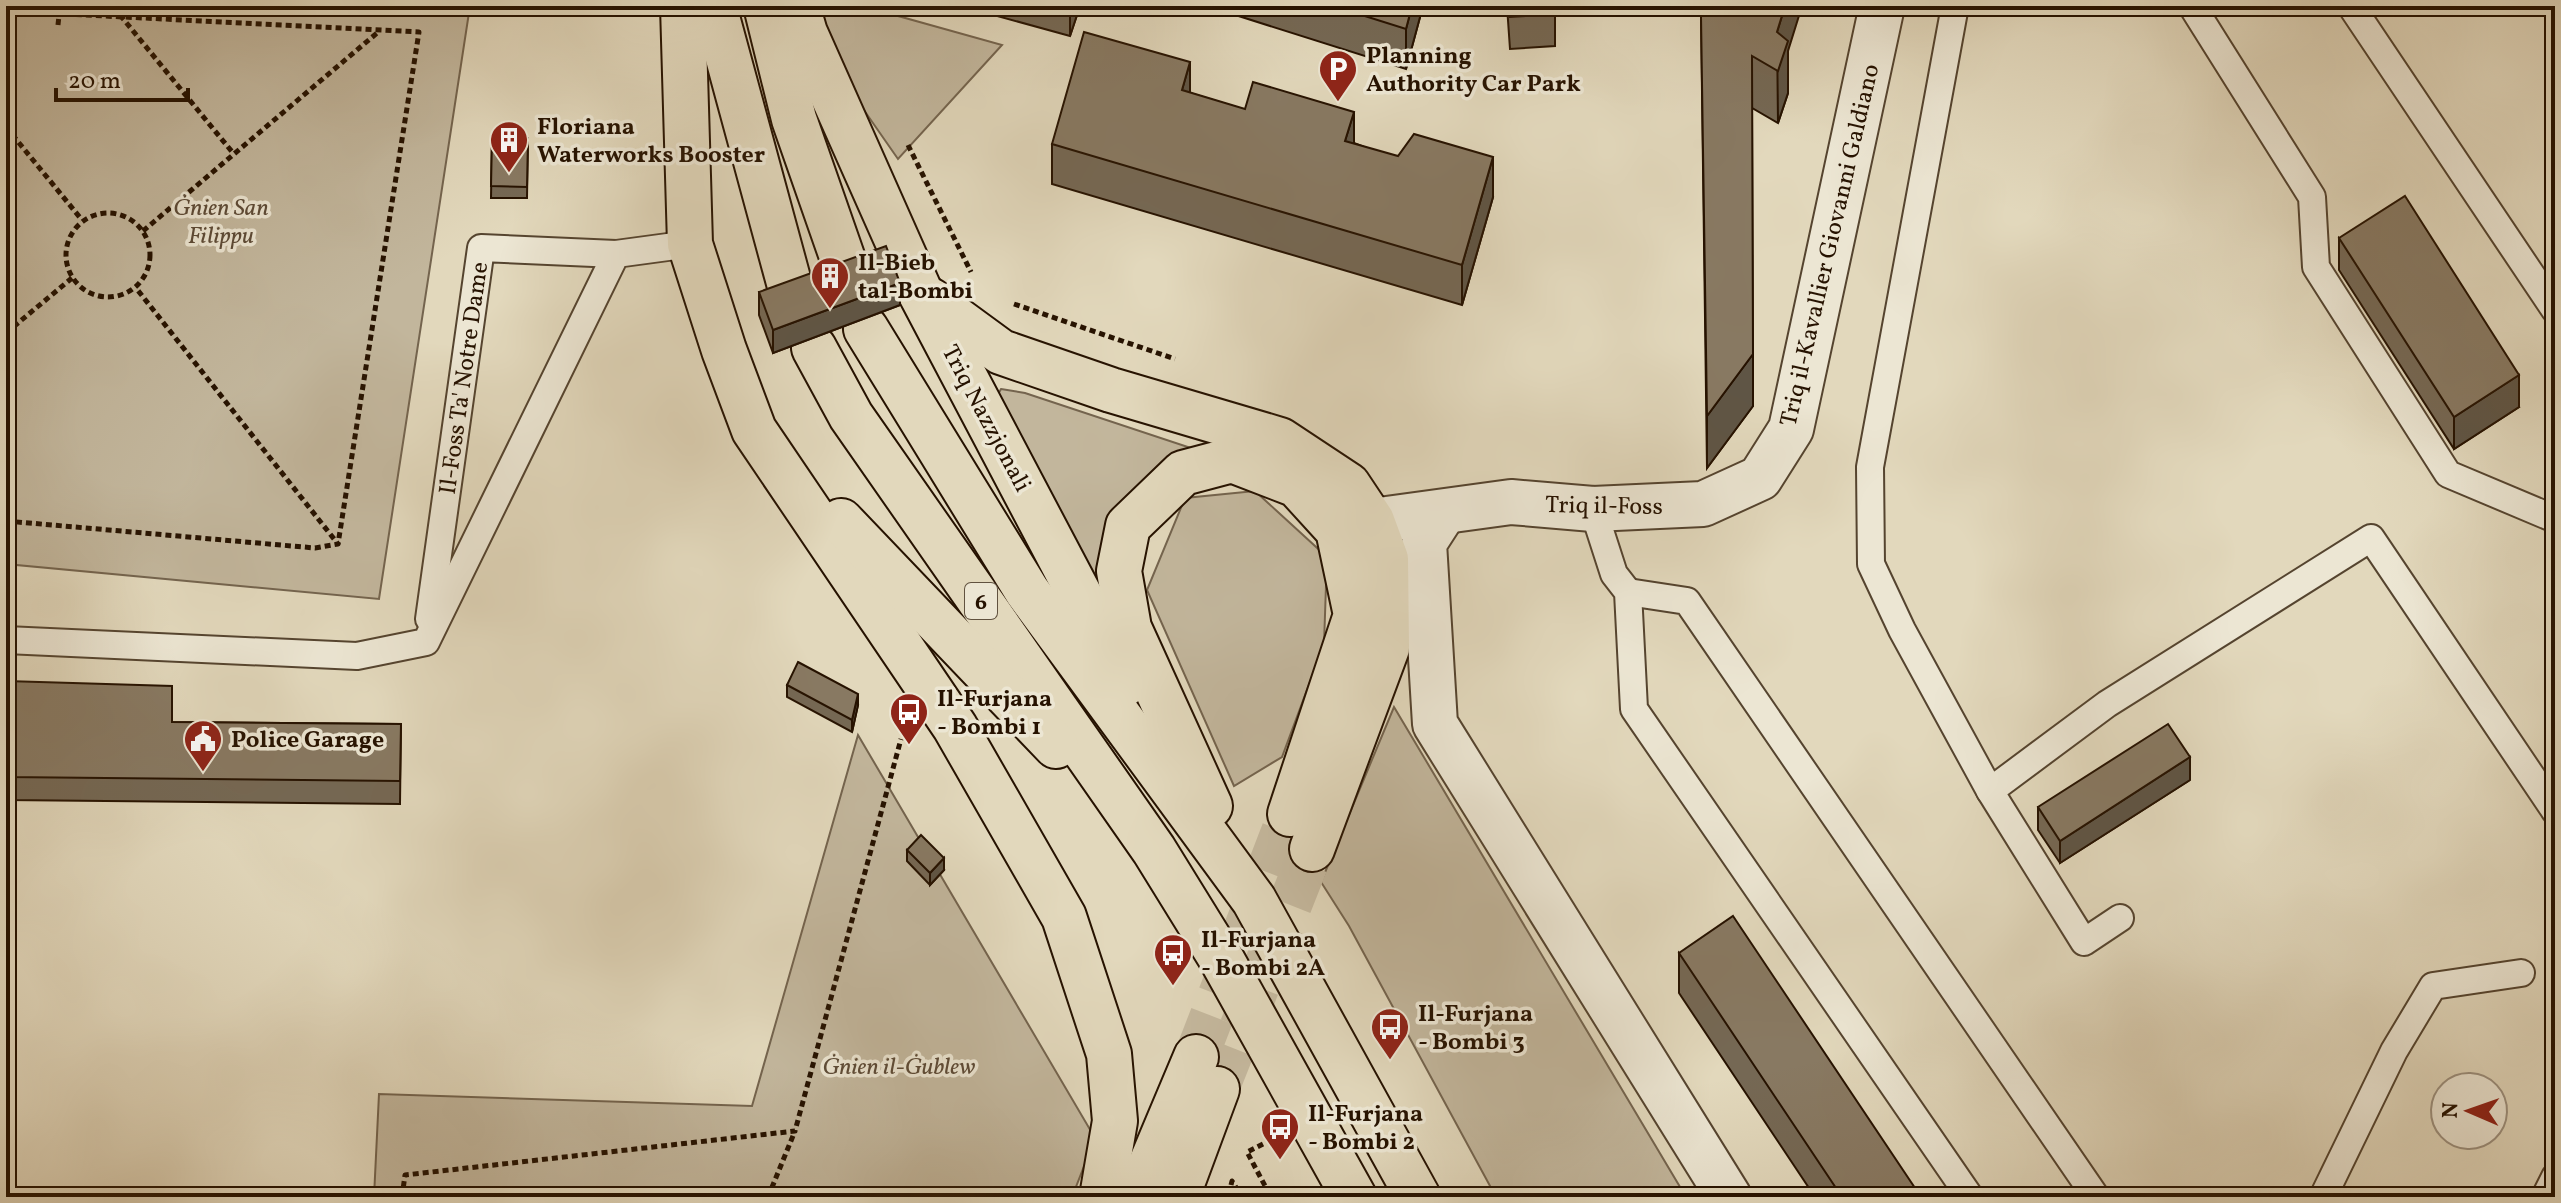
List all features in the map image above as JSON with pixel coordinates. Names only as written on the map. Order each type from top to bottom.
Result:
[{"type":"highway","points":[[683,6],[690,244],[754,430],[955,727],[1064,917],[1109,1054],[1115,1121],[1102,1197]]},
{"type":"highway","points":[[714,6],[791,290]]},
{"type":"highway","points":[[766,6],[794,119],[847,271]]},
{"type":"highway","name":"Triq Nazzjonali","points":[[797,6],[805,33],[921,294],[1196,821]]},
{"type":"highway","points":[[921,294],[1001,352],[1111,390],[1280,440],[1348,485],[1372,521],[1386,559],[1387,648],[1301,832],[1356,615],[1338,530],[1297,485],[1232,460],[1183,473],[1128,526],[1119,571],[1129,628],[1254,900]]},
{"type":"highway","name":"Triq Nazzjonali","points":[[866,329],[1027,591],[1254,900],[1418,1197]]},
{"type":"highway","name":"6","points":[[814,348],[851,416],[1154,850],[1222,960],[1354,1197]]},
{"type":"highway","points":[[754,430],[1154,850]]},
{"type":"highway","points":[[1137,1197],[1207,1073],[1177,1197]]},
{"type":"street","name":"Triq il-Kavallier Giovanni Galdiano","points":[[1760,478],[1791,429],[1882,6]]},
{"type":"street","name":"Triq il-Foss","points":[[1372,521],[1511,502],[1593,509],[1703,504],[1760,478]]},
{"type":"street","points":[[1444,512],[1424,543],[1435,724],[1729,1197]]},
{"type":"lane","points":[[1955,6],[1870,467],[1871,564],[1902,630],[1990,791],[2084,942],[2120,918]]},
{"type":"lane","points":[[2192,6],[2312,197],[2316,267],[2448,474],[2555,519]]},
{"type":"lane","points":[[2351,6],[2555,310]]},
{"type":"lane","name":"Il-Foss Ta' Notre Dame","points":[[426,642],[481,248],[616,254],[690,244]]},
{"type":"lane","name":"Il-Foss Ta' Notre Dame","points":[[426,642],[616,254]]},
{"type":"lane","points":[[1593,509],[1614,574],[1628,592],[1634,709],[1970,1197]]},
{"type":"lane","points":[[1990,791],[2107,704],[2371,538],[2555,811]]},
{"type":"lane","points":[[1628,592],[1687,601],[2096,1197]]},
{"type":"lane","points":[[6,640],[357,656],[426,642]]},
{"type":"lane","points":[[2323,1197],[2394,1051],[2433,986],[2521,973]]},
{"type":"lane","points":[[2545,1197],[2555,1177]]},
{"type":"path","points":[[6,11],[60,8],[120,15],[419,32],[338,544]]},
{"type":"path","points":[[58,25],[60,8]]},
{"type":"path","points":[[120,15],[233,153]]},
{"type":"path","points":[[143,231],[379,32]]},
{"type":"path","points":[[6,127],[82,220]]},
{"type":"path","points":[[905,141],[974,279]]},
{"type":"path","points":[[94,214],[121,214],[143,231],[151,254],[149,267],[136,288],[113,298],[102,297],[90,294],[72,278],[65,254],[67,241],[82,220],[94,214]]},
{"type":"path","points":[[6,333],[72,278]]},
{"type":"path","points":[[136,288],[338,544]]},
{"type":"path","points":[[1011,303],[1190,364]]},
{"type":"path","points":[[6,521],[315,548],[338,544]]},
{"type":"path","points":[[768,1197],[795,1131],[901,739]]},
{"type":"path","points":[[402,1197],[405,1175],[795,1131]]},
{"type":"path","points":[[1263,1144],[1247,1152],[1271,1197]]},
{"type":"path","points":[[1229,1189],[1232,1181],[1242,1197]]},
{"type":"green space","name":"Ġnien San Filippu","points":[[6,6],[470,6],[379,599],[6,564]]},
{"type":"green space","points":[[813,6],[881,6],[891,14],[1002,45],[898,159],[827,57]]},
{"type":"green space","points":[[1001,389],[1025,393],[1209,454],[1100,589],[993,403]]},
{"type":"green space","points":[[1255,491],[1327,557],[1324,644],[1282,757],[1234,786],[1147,590],[1185,498]]},
{"type":"green space","points":[[1394,707],[1686,1197],[1496,1197],[1349,926],[1321,882]]},
{"type":"green space","name":"Ġnien il-Ġublew","points":[[858,735],[1095,1138],[1072,1197],[374,1197],[379,1094],[752,1106]]},
{"type":"building","points":[[1333,6],[1412,6],[1406,29]]},
{"type":"building","points":[[1509,6],[1555,6],[1555,14],[1510,17]]},
{"type":"building","points":[[1705,6],[1785,6],[1777,32],[1788,41],[1778,71],[1752,56],[1753,354],[1707,416],[1701,16]]},
{"type":"building","points":[[1084,32],[1190,62],[1182,90],[1245,109],[1253,82],[1354,112],[1345,141],[1398,156],[1414,134],[1493,157],[1462,265],[1052,144]]},
{"type":"building","name":"Floriana Waterworks Booster","points":[[492,137],[528,138],[527,187],[491,186]]},
{"type":"building","points":[[2405,196],[2519,375],[2454,417],[2339,238]]},
{"type":"building","points":[[886,246],[900,283],[773,330],[759,292]]},
{"type":"building","points":[[798,662],[858,694],[852,720],[787,685]]},
{"type":"building","name":"Police Garage","points":[[6,681],[172,686],[172,722],[401,724],[400,781],[6,777]]},
{"type":"building","points":[[2168,724],[2190,757],[2060,841],[2038,807]]},
{"type":"building","points":[[921,835],[944,858],[930,873],[907,850]]},
{"type":"building","points":[[1733,916],[1921,1197],[1842,1197],[1679,953]]},
{"type":"tunnel","points":[[1196,1057],[1290,814]]},
{"type":"tunnel","points":[[1217,1089],[1312,849]]},
{"type":"place","name":"Planning Authority Car Park","points":[[1338,103]]},
{"type":"place","name":"Floriana Waterworks Booster","points":[[509,174]]},
{"type":"place","name":"Il-Bieb tal-Bombi","points":[[830,310]]},
{"type":"place","name":"Il-Furjana - Bombi 1","points":[[909,746]]},
{"type":"place","name":"Police Garage","points":[[203,773]]},
{"type":"place","name":"Il-Furjana - Bombi 2A","points":[[1173,987]]},
{"type":"place","name":"Il-Furjana - Bombi 3","points":[[1390,1061]]},
{"type":"place","name":"Il-Furjana - Bombi 2","points":[[1280,1161]]}]
